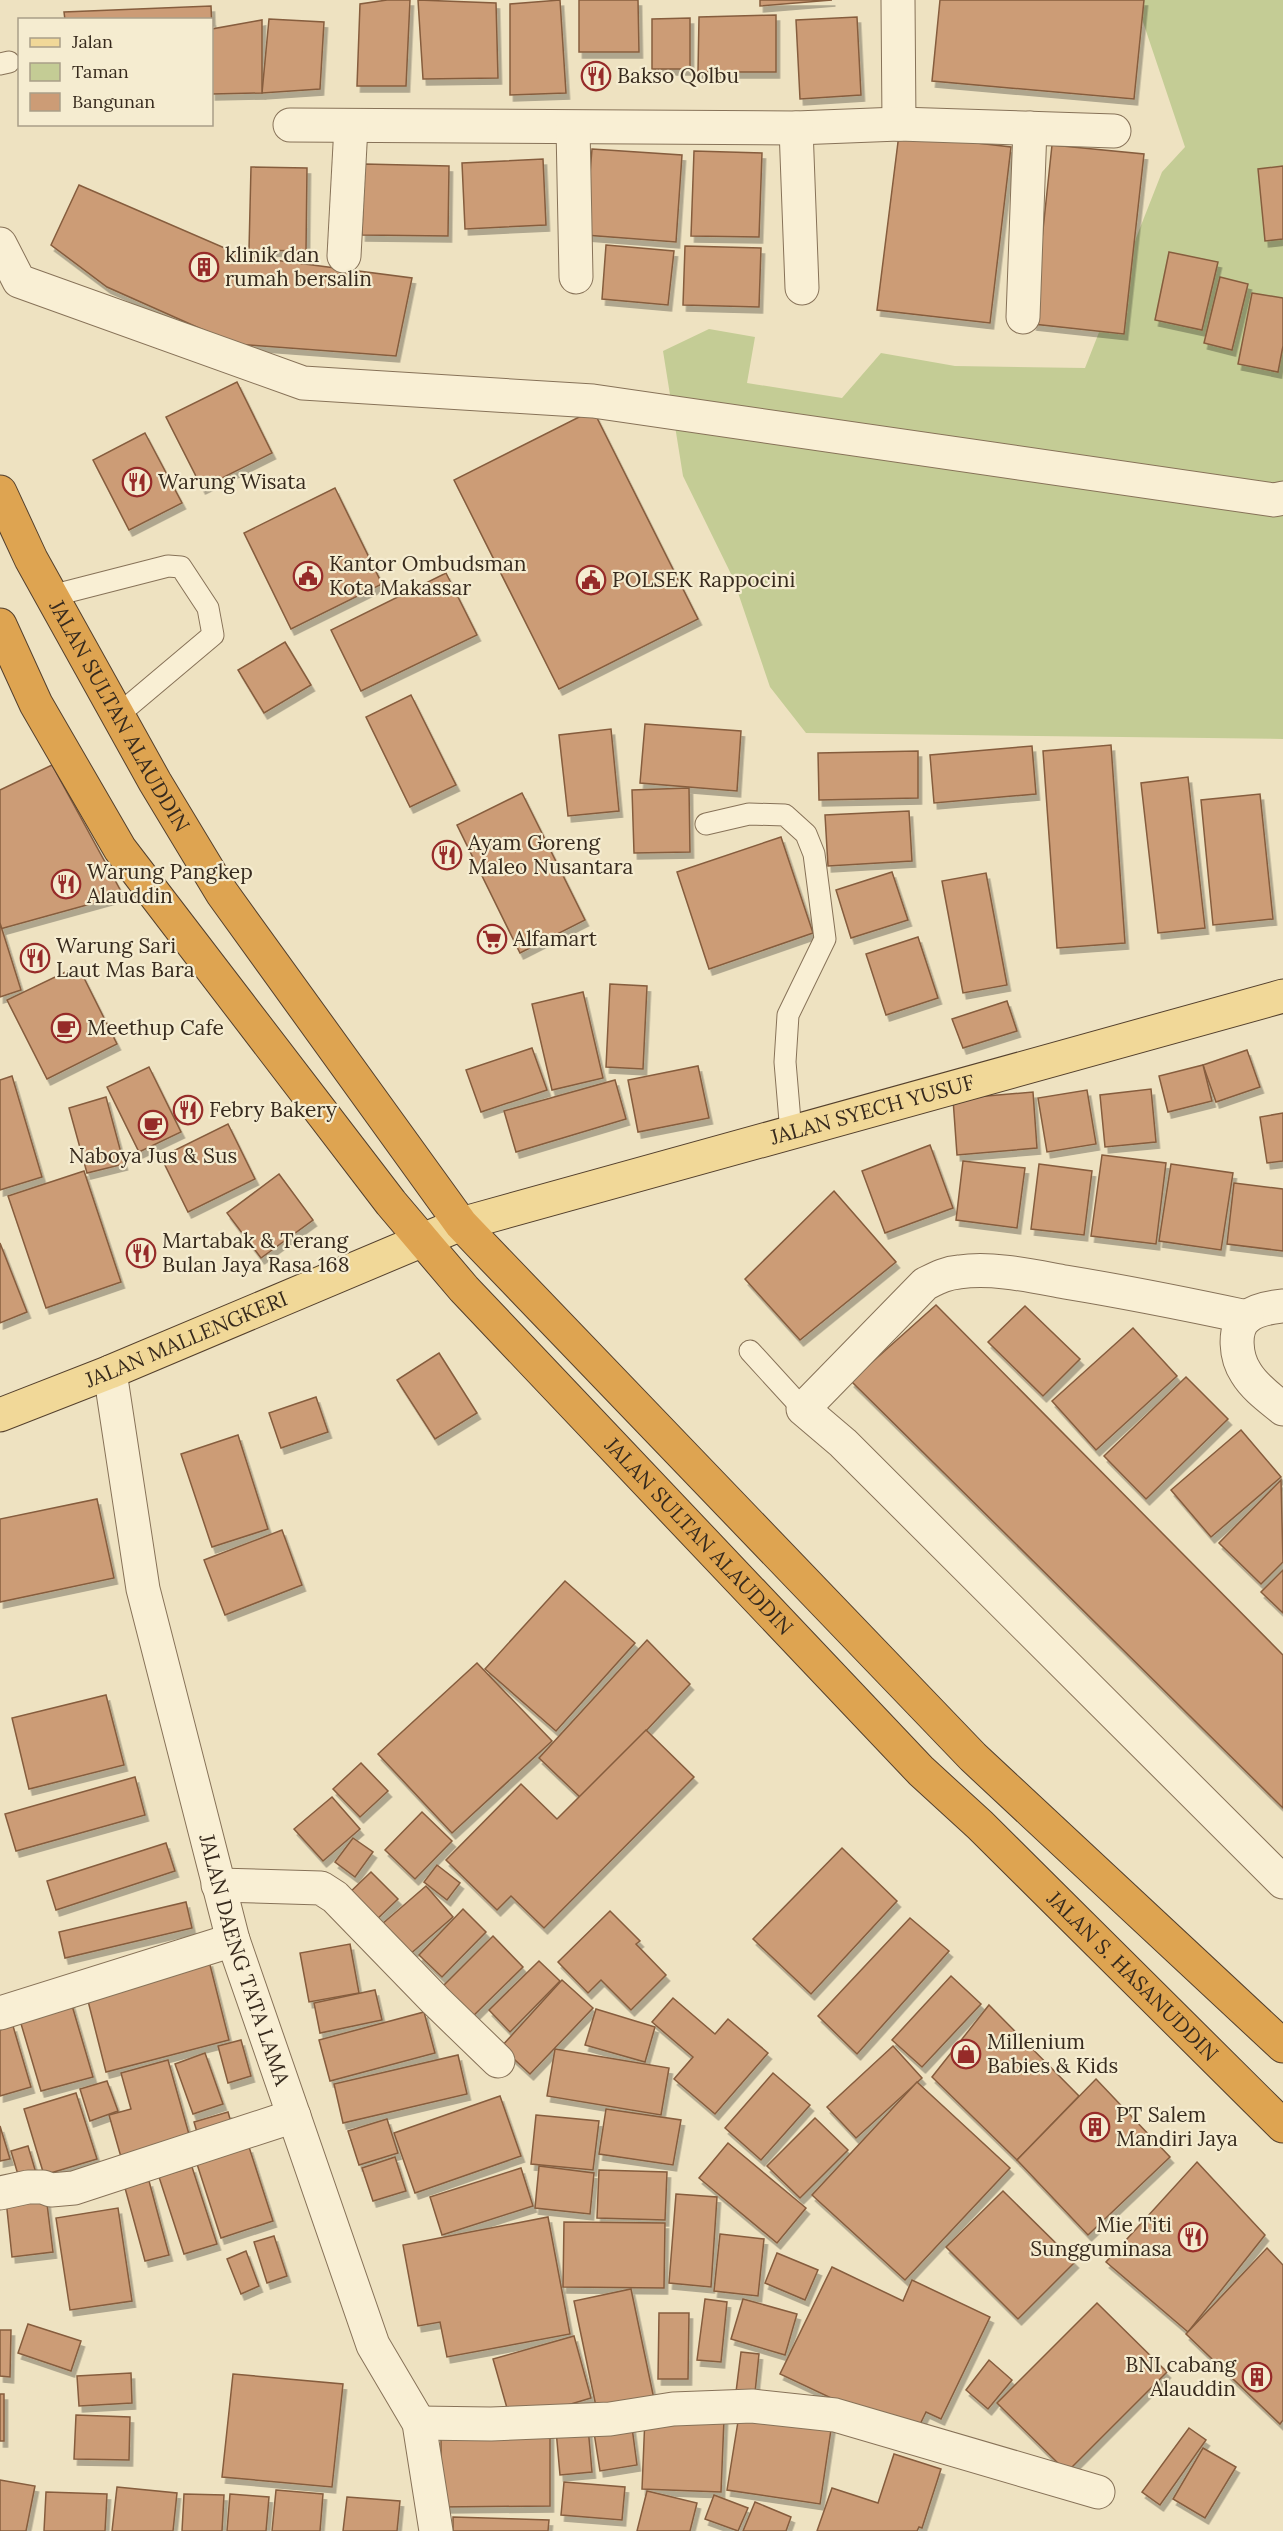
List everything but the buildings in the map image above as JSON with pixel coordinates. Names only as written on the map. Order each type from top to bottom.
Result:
[{"type":"highway","name":"JALAN SULTAN ALAUDDIN","points":[[0,492],[51,596],[155,782],[222,894],[461,1224],[1004,1787],[1283,2046]]},
{"type":"highway","name":"JALAN SULTAN ALAUDDIN","points":[[0,625],[36,704],[120,849],[391,1203],[414,1243],[464,1289],[921,1771],[980,1825]]},
{"type":"highway","name":"JALAN S. HASANUDDIN","points":[[980,1825],[1283,2126]]},
{"type":"main road","name":"JALAN SYECH YUSUF","points":[[461,1224],[1283,996]]},
{"type":"main road","points":[[414,1243],[461,1224]]},
{"type":"main road","name":"JALAN MALLENGKERI","points":[[0,1415],[110,1372],[414,1243]]},
{"type":"street","points":[[898,0],[899,124]]},
{"type":"street","points":[[290,125],[796,128],[899,124],[1114,131]]},
{"type":"street","points":[[344,256],[351,126]]},
{"type":"street","points":[[573,128],[576,277]]},
{"type":"street","points":[[796,128],[802,288]]},
{"type":"street","points":[[1023,317],[1030,128]]},
{"type":"street","points":[[0,244],[19,281],[303,382],[593,401],[1262,498],[1283,498]]},
{"type":"street","points":[[1247,1317],[1150,1296],[1042,1278],[987,1272],[962,1271],[943,1274],[925,1284],[803,1409],[852,1451],[1283,1882]]},
{"type":"street","points":[[1283,1306],[1258,1311],[1247,1317],[1241,1325],[1237,1340],[1246,1374],[1283,1409]]},
{"type":"street","name":"JALAN DAENG TATA LAMA","points":[[110,1372],[143,1589],[233,1940],[373,2345],[419,2422],[436,2531]]},
{"type":"street","points":[[218,1885],[321,1888],[335,1897],[498,2061]]},
{"type":"street","points":[[0,2013],[233,1940]]},
{"type":"street","points":[[0,2193],[28,2187],[43,2187],[51,2190],[74,2188],[294,2116]]},
{"type":"street","points":[[419,2422],[491,2424],[610,2419],[673,2409],[752,2406],[835,2415],[1098,2492]]},
{"type":"lane","points":[[51,596],[168,566],[181,567],[208,608],[213,635],[118,714]]},
{"type":"lane","points":[[706,824],[749,814],[785,815],[806,834],[814,854],[825,939],[788,1015],[785,1062],[791,1132]]},
{"type":"lane","points":[[750,1352],[803,1409]]},
{"type":"green space","points":[[1105,0],[1283,0],[1283,739],[806,733],[770,687],[733,578],[683,476],[663,351],[709,329],[755,337],[747,383],[842,398],[881,353],[955,366],[1085,368],[1162,172],[1185,147],[1142,19]]},
{"type":"place","name":"Bakso Qolbu","points":[[596,76]]},
{"type":"place","name":"klinik dan rumah bersalin","points":[[204,267]]},
{"type":"place","name":"Warung Wisata","points":[[137,482]]},
{"type":"place","name":"Kantor Ombudsman Kota Makassar","points":[[308,576]]},
{"type":"place","name":"POLSEK Rappocini","points":[[591,580]]},
{"type":"place","name":"Ayam Goreng Maleo Nusantara","points":[[447,855]]},
{"type":"place","name":"Warung Pangkep Alauddin","points":[[66,884]]},
{"type":"place","name":"Alfamart","points":[[492,939]]},
{"type":"place","name":"Warung Sari Laut Mas Bara","points":[[35,958]]},
{"type":"place","name":"Meethup Cafe","points":[[66,1028]]},
{"type":"place","name":"Febry Bakery","points":[[188,1110]]},
{"type":"place","name":"Naboya Jus & Sus","points":[[153,1125]]},
{"type":"place","name":"Martabak & Terang Bulan Jaya Rasa 168","points":[[141,1253]]},
{"type":"place","name":"Millenium Babies & Kids","points":[[966,2054]]},
{"type":"place","name":"PT Salem Mandiri Jaya","points":[[1095,2127]]},
{"type":"place","name":"Mie Titi Sungguminasa","points":[[1193,2237]]},
{"type":"place","name":"BNI cabang Alauddin","points":[[1257,2377]]}]
